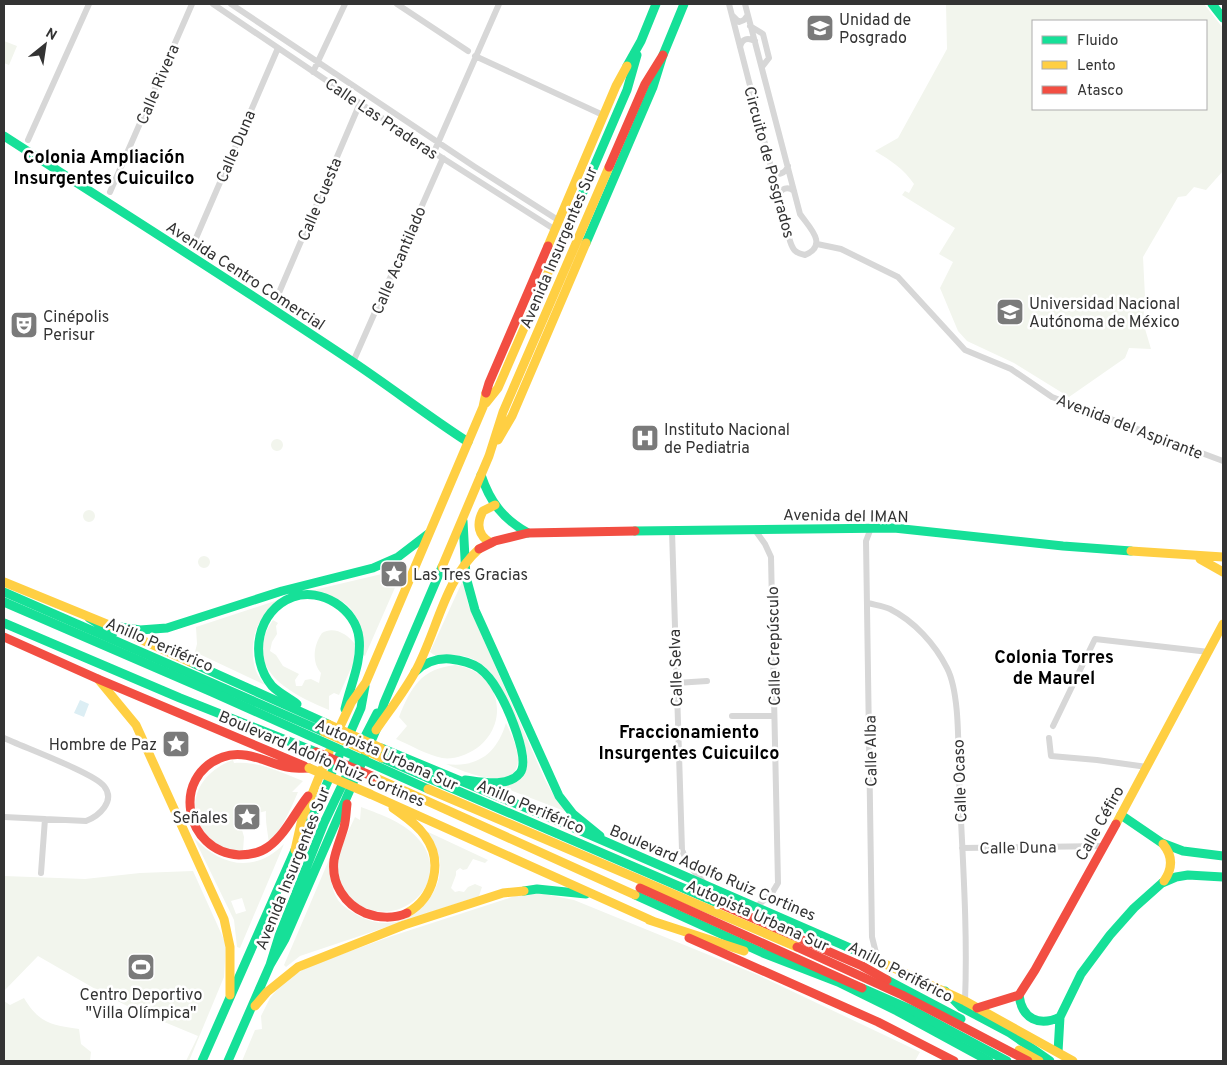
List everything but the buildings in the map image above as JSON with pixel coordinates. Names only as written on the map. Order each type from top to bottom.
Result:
[{"type":"main road","name":"Avenida Insurgentes Sur","points":[[483,407],[498,388],[627,90],[641,41],[656,4]]},
{"type":"main road","name":"Avenida Insurgentes Sur","points":[[270,965],[285,939],[376,730],[384,703],[489,456],[512,416],[532,370],[653,87],[663,55],[684,4]]},
{"type":"main road","points":[[1212,4],[1223,18]]},
{"type":"main road","name":"Avenida Insurgentes Sur","points":[[295,850],[298,830],[344,716],[366,682],[483,407],[489,384],[554,229],[616,86],[641,41]]},
{"type":"main road","name":"Avenida Centro Comercial","points":[[4,136],[353,362],[419,406],[434,420],[468,442]]},
{"type":"main road","points":[[481,475],[486,492],[510,524],[528,533]]},
{"type":"main road","points":[[491,543],[481,536],[478,524],[483,511],[495,505]]},
{"type":"main road","points":[[463,518],[464,563],[475,610],[559,796],[573,814],[610,844]]},
{"type":"main road","name":"Avenida del IMAN","points":[[376,730],[415,672],[464,563],[473,553],[502,538],[528,533],[894,528],[1063,546],[1223,557]]},
{"type":"main road","points":[[109,625],[140,630],[155,630],[184,624],[282,591],[373,568],[398,557],[430,532]]},
{"type":"main road","points":[[1195,556],[1223,572]]},
{"type":"main road","name":"Boulevard Adolfo Ruiz Cortines","points":[[4,582],[109,625],[326,726],[610,844],[878,960],[965,1001],[1073,1061]]},
{"type":"main road","name":"Anillo Periférico","points":[[4,592],[213,683],[326,726],[382,758],[862,966],[1039,1061]]},
{"type":"main road","points":[[326,726],[316,713],[289,700],[278,691],[268,679],[258,661],[258,640],[261,628],[273,610],[286,600],[304,595],[321,596],[338,604],[354,624],[359,641],[358,661],[344,716]]},
{"type":"main road","name":"Autopista Urbana Sur","points":[[4,602],[241,704],[433,792],[844,968],[983,1035],[1028,1061]]},
{"type":"main road","name":"Autopista Urbana Sur","points":[[4,610],[241,712],[775,948],[910,1009],[1007,1061]]},
{"type":"main road","points":[[89,618],[128,641],[213,683]]},
{"type":"main road","points":[[4,623],[180,698],[316,752],[763,953],[838,982],[990,1061]]},
{"type":"main road","name":"Calle Céfiro","points":[[1019,994],[1035,970],[1104,846],[1223,624]]},
{"type":"main road","points":[[4,629],[37,641],[48,642]]},
{"type":"main road","name":"Boulevard Adolfo Ruiz Cortines","points":[[4,637],[98,679],[370,794],[878,1022],[954,1061]]},
{"type":"main road","points":[[415,672],[431,662],[445,659],[466,662],[482,670],[497,687],[522,751],[523,763],[520,772],[508,782],[484,783],[450,778]]},
{"type":"main road","points":[[98,679],[136,725],[224,919],[230,947],[229,1001]]},
{"type":"main road","name":"Avenida Insurgentes Sur","points":[[202,1061],[295,850],[305,833],[361,708],[366,682]]},
{"type":"main road","name":"Avenida Insurgentes Sur","points":[[228,1061],[270,965],[279,936],[324,823],[369,727],[384,703]]},
{"type":"main road","points":[[309,768],[288,768],[242,754],[228,755],[215,760],[208,763],[199,773],[191,788],[189,804],[192,818],[200,834],[214,848],[228,854],[248,854],[267,848],[273,843],[284,831],[300,805],[314,790]]},
{"type":"main road","points":[[348,794],[345,825],[334,860],[334,879],[344,897],[355,908],[367,914],[391,917],[404,914],[416,908],[424,898],[433,881],[435,859],[430,845],[422,832],[383,800]]},
{"type":"main road","points":[[1120,815],[1162,843],[1183,851],[1223,856]]},
{"type":"main road","points":[[1058,1052],[1060,1017],[1081,974],[1134,908],[1162,883],[1170,872],[1172,863],[1168,850],[1162,843]]},
{"type":"main road","points":[[1162,883],[1176,877],[1188,875],[1223,877]]},
{"type":"main road","points":[[248,1017],[267,992],[298,967],[404,925],[504,893],[537,888],[594,895]]},
{"type":"main road","points":[[649,920],[838,982]]},
{"type":"main road","points":[[945,992],[961,1007],[1010,1033],[1050,1061]]},
{"type":"main road","points":[[977,1008],[1001,1002],[1019,994],[1022,1009],[1033,1020],[1044,1022],[1060,1017]]},
{"type":"main road","points":[[931,1030],[980,1061]]},
{"type":"street","points":[[28,140],[89,4]]},
{"type":"street","name":"Calle Rivera","points":[[110,192],[192,4]]},
{"type":"street","name":"Calle Las Praderas","points":[[213,4],[442,158],[554,229]]},
{"type":"street","name":"Calle Las Praderas","points":[[232,4],[558,220]]},
{"type":"street","points":[[313,72],[345,4]]},
{"type":"street","points":[[397,4],[468,51]]},
{"type":"street","points":[[434,152],[499,4]]},
{"type":"street","name":"Circuito de Posgrados","points":[[729,4],[793,250],[798,254],[805,255],[814,249],[817,244],[816,236],[800,214],[745,4]]},
{"type":"street","points":[[732,14],[739,22],[747,16]]},
{"type":"street","points":[[750,26],[763,34],[769,58],[762,67]]},
{"type":"street","points":[[740,47],[741,42],[745,39],[754,41]]},
{"type":"street","name":"Calle Duna","points":[[193,245],[278,48]]},
{"type":"street","points":[[475,56],[603,115]]},
{"type":"street","name":"Calle Cuesta","points":[[278,295],[360,103]]},
{"type":"street","name":"Calle Acantilado","points":[[353,362],[442,158]]},
{"type":"street","points":[[772,171],[776,174],[781,174],[786,171],[788,166]]},
{"type":"street","points":[[778,196],[780,191],[785,188],[790,188],[794,191]]},
{"type":"street","name":"Avenida del Aspirante","points":[[817,244],[841,249],[898,277],[966,350],[1010,369],[1052,397],[1223,461]]},
{"type":"street","name":"Calle Alba","points":[[858,528],[866,541]]},
{"type":"street","name":"Calle Alba","points":[[871,528],[866,541],[872,937],[878,960]]},
{"type":"street","name":"Calle Crepúsculo","points":[[755,530],[766,544],[771,557],[778,883],[772,894],[756,907]]},
{"type":"street","name":"Calle Selva","points":[[672,531],[682,850],[688,864],[706,886]]},
{"type":"street","name":"Calle Ocaso","points":[[868,603],[888,608],[904,617],[923,633],[949,670],[956,704],[962,848],[965,1001]]},
{"type":"street","points":[[1053,726],[1095,639],[1209,652]]},
{"type":"street","points":[[676,683],[706,681]]},
{"type":"street","points":[[732,716],[774,716]]},
{"type":"street","points":[[4,738],[91,776],[105,787],[108,794],[107,802],[96,817],[86,821],[4,817]]},
{"type":"street","points":[[1049,738],[1051,756],[1097,760],[1147,768]]},
{"type":"street","points":[[42,873],[45,819]]},
{"type":"street","name":"Calle Duna","points":[[962,848],[1104,846]]},
{"type":"shaded area","points":[[946,4],[1204,4],[1223,28],[1223,171],[1206,190],[1194,187],[1186,196],[1178,197],[1143,257],[1145,297],[1143,322],[1151,349],[1129,348],[1125,358],[1069,397],[1014,363],[967,341],[958,331],[940,288],[953,262],[939,254],[955,228],[902,195],[905,191],[909,193],[914,184],[901,169],[875,151],[898,138],[947,49]]},
{"type":"shaded area","points":[[4,41],[17,46],[9,65],[4,63]]},
{"type":"shaded area","points":[[279,439],[282,440],[282,450],[275,451],[272,450],[271,443],[272,440]]},
{"type":"shaded area","points":[[91,510],[94,511],[94,521],[87,522],[84,521],[83,514],[84,511]]},
{"type":"shaded area","points":[[206,556],[209,557],[209,567],[202,568],[199,567],[198,560],[199,557]]},
{"type":"shaded area","points":[[386,573],[398,581],[365,656],[363,655],[361,631],[358,622],[344,602],[323,596],[301,593]]},
{"type":"shaded area","points":[[463,580],[468,604],[545,780],[554,796],[567,812],[502,787],[514,781],[523,773],[527,759],[524,743],[505,695],[490,672],[480,663],[468,657],[454,655],[437,657],[430,652]]},
{"type":"shaded area","points":[[284,598],[263,617],[254,636],[254,665],[265,685],[195,652],[197,644],[196,627]]},
{"type":"shaded area","points":[[273,620],[278,623],[276,626],[277,634],[272,642],[270,651],[276,655],[283,666],[299,674],[295,680],[296,686],[302,686],[305,680],[311,679],[319,683],[321,673],[316,664],[315,653],[317,642],[322,633],[331,630],[340,632],[355,644],[353,664],[339,695],[334,693],[329,696],[329,710],[314,704],[285,687],[274,677],[266,665],[262,652],[264,637]]},
{"type":"shaded area","points":[[455,665],[473,671],[486,680],[494,693],[497,708],[495,722],[489,736],[477,748],[454,758],[430,755],[396,739],[407,726],[399,717],[413,688],[426,675],[443,667]]},
{"type":"shaded area","points":[[80,700],[89,704],[84,717],[74,713]]},
{"type":"shaded area","points":[[506,723],[518,755],[515,771],[509,776],[488,778],[446,764],[468,764],[485,756],[497,743]]},
{"type":"shaded area","points":[[233,760],[234,763],[252,764],[269,768],[303,781],[292,792],[298,792],[278,832],[269,844],[266,811],[258,813],[254,810],[241,811],[239,819],[244,837],[243,851],[228,850],[214,842],[204,831],[195,807],[201,785],[209,775],[220,766]]},
{"type":"shaded area","points":[[361,807],[393,820],[408,829],[420,841],[429,858],[430,874],[424,889],[413,901],[398,909],[382,912],[364,907],[347,895],[339,880],[337,863],[340,851],[355,817],[360,820]]},
{"type":"shaded area","points":[[426,831],[488,860],[485,863],[473,859],[467,869],[463,870],[460,868],[456,871],[451,888],[455,892],[464,892],[468,887],[475,884],[482,887],[479,896],[300,956],[286,967],[284,965],[331,855],[333,889],[338,900],[348,909],[368,920],[385,923],[396,922],[417,912],[432,895],[440,873],[440,862],[436,850]]},
{"type":"shaded area","points":[[194,838],[215,855],[238,863],[261,860],[273,854],[284,844],[240,948],[237,947],[234,920]],"holes":[[[242,898],[246,911],[236,914],[231,901]]]},
{"type":"shaded area","name":"Centro Deportivo \"Villa Olímpica\"","points":[[193,871],[226,944],[224,977],[189,1061],[186,1061],[198,1036],[133,1009],[38,956],[4,991],[4,876],[85,879],[140,873]]},
{"type":"shaded area","points":[[539,893],[574,900],[758,975],[920,1052],[915,1061],[242,1061],[255,1030],[262,1029],[261,1016],[270,998],[281,985],[295,974],[312,965],[392,936],[515,896]]},
{"type":"shaded area","name":"Centro Deportivo \"Villa Olímpica\"","points":[[24,998],[41,1018],[53,1024],[79,1029],[81,1044],[91,1052],[90,1061],[4,1061],[4,1001],[10,1005]]},
{"type":"traffic: fast","points":[[627,66],[641,41],[656,4]]},
{"type":"traffic: fast","points":[[586,243],[653,87],[663,55],[684,4]]},
{"type":"traffic: fast","points":[[1212,4],[1223,18]]},
{"type":"traffic: fast","points":[[568,227],[627,90],[637,55]]},
{"type":"traffic: fast","points":[[4,136],[310,333],[468,442]]},
{"type":"traffic: fast","points":[[481,475],[498,509],[511,522],[528,533]]},
{"type":"traffic: fast","points":[[463,521],[466,577],[475,610],[559,796],[573,814],[600,836]]},
{"type":"traffic: fast","points":[[635,531],[894,528],[1063,546],[1131,551]]},
{"type":"traffic: fast","points":[[120,627],[140,630],[167,628],[282,591],[373,568],[398,557],[428,534]]},
{"type":"traffic: fast","points":[[270,965],[285,939],[376,730],[384,703],[442,567]]},
{"type":"traffic: fast","points":[[4,592],[324,732]]},
{"type":"traffic: fast","points":[[297,704],[275,689],[265,675],[260,662],[260,636],[264,623],[271,612],[281,603],[293,597],[315,595],[335,603],[344,610],[351,618],[359,638],[359,656],[345,709]]},
{"type":"traffic: fast","points":[[4,602],[212,692],[428,789]]},
{"type":"traffic: fast","points":[[89,618],[113,633]]},
{"type":"traffic: fast","points":[[4,623],[180,698],[316,752]]},
{"type":"traffic: fast","points":[[415,672],[427,664],[440,659],[454,659],[469,663],[479,668],[490,678],[507,708],[520,745],[523,766],[520,773],[515,778],[502,782],[486,783],[465,780]]},
{"type":"traffic: fast","points":[[190,662],[328,724]]},
{"type":"traffic: fast","points":[[347,740],[361,708],[365,686]]},
{"type":"traffic: fast","points":[[360,746],[377,713]]},
{"type":"traffic: fast","points":[[381,748],[565,824],[859,952]]},
{"type":"traffic: fast","points":[[202,1061],[295,850],[305,833],[339,756]]},
{"type":"traffic: fast","points":[[382,758],[720,904]]},
{"type":"traffic: fast","points":[[228,1061],[270,965],[279,936],[324,823],[353,762]]},
{"type":"traffic: fast","points":[[1121,815],[1162,843],[1183,851],[1223,856]]},
{"type":"traffic: fast","points":[[1058,1052],[1060,1017],[1081,974],[1110,935],[1134,908],[1162,883],[1176,877],[1188,875],[1223,877]]},
{"type":"traffic: fast","points":[[524,891],[537,889],[586,894]]},
{"type":"traffic: fast","points":[[635,895],[763,953],[838,982],[897,1011],[989,1061]]},
{"type":"traffic: fast","points":[[887,980],[961,1019]]},
{"type":"traffic: fast","points":[[862,988],[910,1009],[1007,1061]]},
{"type":"traffic: fast","points":[[945,991],[961,1007],[1010,1033],[1050,1061]]},
{"type":"traffic: fast","points":[[1019,995],[1024,1010],[1033,1019],[1045,1021],[1060,1017]]},
{"type":"traffic: slow","points":[[548,246],[616,86],[627,66]]},
{"type":"traffic: slow","points":[[442,567],[489,456],[503,412],[609,167]]},
{"type":"traffic: slow","points":[[486,403],[498,388],[568,227]]},
{"type":"traffic: slow","points":[[498,440],[512,416],[586,243]]},
{"type":"traffic: slow","points":[[336,735],[351,703],[366,682],[483,407],[486,393]]},
{"type":"traffic: slow","points":[[491,543],[483,537],[479,529],[479,520],[483,511],[495,505]]},
{"type":"traffic: slow","points":[[376,730],[401,694],[423,657],[442,607],[457,576],[479,549]]},
{"type":"traffic: slow","points":[[1131,551],[1223,557]]},
{"type":"traffic: slow","points":[[1200,559],[1223,572]]},
{"type":"traffic: slow","points":[[4,582],[109,625],[190,662]]},
{"type":"traffic: slow","points":[[1116,824],[1223,624]]},
{"type":"traffic: slow","points":[[98,679],[136,725],[224,919],[230,947],[230,995]]},
{"type":"traffic: slow","points":[[328,724],[381,748]]},
{"type":"traffic: slow","points":[[324,732],[382,758]]},
{"type":"traffic: slow","points":[[295,850],[302,819],[329,752]]},
{"type":"traffic: slow","points":[[309,768],[370,794]]},
{"type":"traffic: slow","points":[[374,777],[635,895]]},
{"type":"traffic: slow","points":[[428,789],[797,947]]},
{"type":"traffic: slow","points":[[370,794],[655,922]]},
{"type":"traffic: slow","points":[[393,808],[410,820],[422,832],[431,846],[434,857],[435,868],[430,889],[424,898],[407,913]]},
{"type":"traffic: slow","points":[[1163,844],[1169,853],[1171,862],[1164,881]]},
{"type":"traffic: slow","points":[[255,1006],[267,992],[298,967],[404,925],[503,893],[524,891]]},
{"type":"traffic: slow","points":[[649,920],[744,951]]},
{"type":"traffic: slow","points":[[859,952],[965,1001],[1073,1061]]},
{"type":"traffic: slow","points":[[1019,1050],[1039,1061]]},
{"type":"traffic: jam","points":[[609,167],[645,84],[663,55]]},
{"type":"traffic: jam","points":[[486,393],[548,246]]},
{"type":"traffic: jam","points":[[479,549],[495,541],[528,533],[635,531]]},
{"type":"traffic: jam","points":[[4,637],[304,766]]},
{"type":"traffic: jam","points":[[316,752],[374,777]]},
{"type":"traffic: jam","points":[[308,796],[274,842],[262,851],[247,855],[221,851],[206,841],[196,828],[191,812],[191,796],[196,780],[206,767],[223,757],[239,754],[247,755],[289,768],[309,768]]},
{"type":"traffic: jam","points":[[347,804],[344,827],[334,860],[337,885],[346,899],[365,913],[381,917],[391,917],[407,913]]},
{"type":"traffic: jam","points":[[977,1008],[1019,995],[1035,970],[1116,824]]},
{"type":"traffic: jam","points":[[640,888],[862,988]]},
{"type":"traffic: jam","points":[[720,904],[862,966],[887,980]]},
{"type":"traffic: jam","points":[[689,938],[878,1022],[954,1061]]},
{"type":"traffic: jam","points":[[797,947],[902,995],[1028,1061]]},
{"type":"place","name":"Unidad de Posgrado","points":[[820,28]]},
{"type":"place","name":"Universidad Nacional Autónoma de México","points":[[1010,312]]},
{"type":"place","name":"Cinépolis Perisur","points":[[24,325]]},
{"type":"place","name":"Instituto Nacional de Pediatria","points":[[645,438]]},
{"type":"place","name":"Las Tres Gracias","points":[[394,574]]},
{"type":"place","name":"Hombre de Paz","points":[[176,744]]},
{"type":"place","name":"Señales","points":[[247,817]]},
{"type":"place","name":"Centro Deportivo \"Villa Olímpica\"","points":[[141,967]]},
{"type":"district","name":"Colonia Ampliación Insurgentes Cuicuilco","points":[[104,167]]},
{"type":"district","name":"Colonia Torres de Maurel","points":[[1054,668]]},
{"type":"district","name":"Fraccionamiento Insurgentes Cuicuilco","points":[[689,742]]}]
